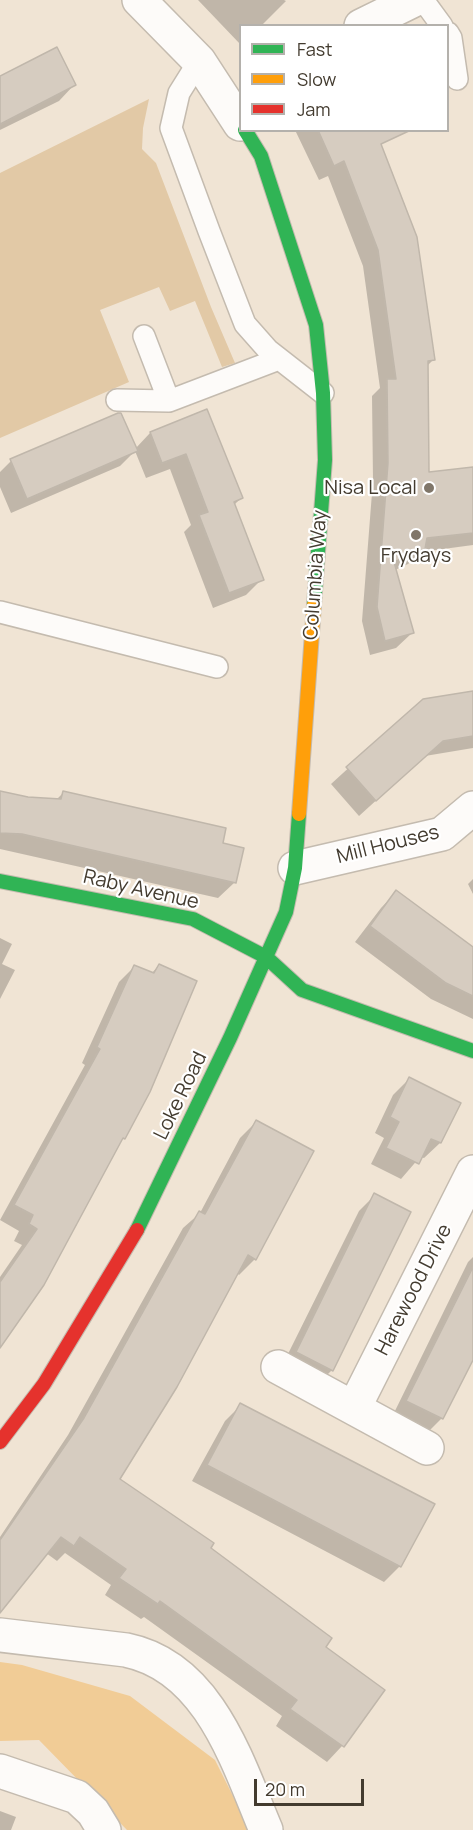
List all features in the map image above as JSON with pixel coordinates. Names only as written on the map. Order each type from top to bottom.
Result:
[{"type":"street","points":[[139,0],[199,61],[231,88],[239,120]]},
{"type":"street","points":[[365,24],[414,0]]},
{"type":"street","name":"Columbia Way","points":[[245,132],[261,156],[316,325],[323,393],[325,460],[295,868],[286,912],[266,957]]},
{"type":"street","name":"Mill Houses","points":[[295,868],[442,834],[473,808]]},
{"type":"street","name":"Raby Avenue","points":[[0,881],[21,883],[193,919],[266,957]]},
{"type":"street","points":[[266,957],[302,990],[473,1051]]},
{"type":"street","name":"Loke Road","points":[[0,1442],[44,1384],[144,1218],[266,957]]},
{"type":"street","name":"Harewood Drive","points":[[354,1408],[473,1172]]},
{"type":"street","points":[[278,1367],[427,1448]]},
{"type":"street","points":[[0,1635],[147,1654],[171,1668],[197,1692],[230,1743],[266,1830]]},
{"type":"street","points":[[0,1771],[76,1797],[93,1812],[104,1830]]},
{"type":"lane","points":[[422,0],[427,24]]},
{"type":"lane","points":[[422,0],[440,24]]},
{"type":"lane","points":[[449,36],[458,79],[449,70]]},
{"type":"lane","points":[[199,61],[179,93],[171,128],[245,324],[268,350],[323,393]]},
{"type":"lane","points":[[144,336],[169,402]]},
{"type":"lane","points":[[117,400],[169,402],[279,358]]},
{"type":"lane","points":[[0,612],[217,667]]},
{"type":"shaded area","points":[[149,99],[143,128],[142,149],[156,163],[235,363],[222,367],[195,301],[170,311],[159,287],[100,310],[129,382],[0,438],[0,173]]},
{"type":"shaded area","points":[[0,1662],[22,1665],[130,1696],[215,1760],[250,1830],[127,1830],[39,1740],[0,1741]]},
{"type":"building","points":[[57,47],[76,85],[0,124],[0,76]]},
{"type":"building","points":[[319,132],[407,132],[381,144],[417,237],[435,360],[428,361],[429,472],[473,467],[473,533],[427,538],[425,549],[394,562],[414,633],[385,641],[377,607],[388,463],[387,379],[396,379],[378,250],[344,161],[334,166]]},
{"type":"building","points":[[207,409],[243,498],[234,502],[264,580],[229,593],[199,515],[208,512],[186,454],[162,463],[150,432]]},
{"type":"building","points":[[121,413],[138,451],[27,499],[10,459]]},
{"type":"building","points":[[473,691],[473,736],[443,741],[376,801],[346,767],[423,699]]},
{"type":"building","points":[[0,791],[28,797],[61,799],[63,791],[226,828],[223,843],[244,848],[236,883],[22,834],[0,833]]},
{"type":"building","points":[[396,890],[473,947],[473,996],[446,983],[370,926]]},
{"type":"building","points":[[159,964],[197,981],[150,1092],[125,1139],[123,1138],[44,1285],[0,1348],[0,1282],[37,1229],[29,1224],[33,1215],[14,1205],[100,1049],[97,1047],[134,965],[154,973]]},
{"type":"building","points":[[409,1077],[461,1103],[441,1143],[431,1139],[419,1164],[386,1148],[399,1122],[390,1117]]},
{"type":"building","points":[[256,1120],[314,1151],[256,1260],[248,1255],[177,1387],[120,1479],[214,1543],[211,1548],[332,1638],[326,1647],[385,1690],[344,1747],[290,1709],[297,1700],[160,1601],[158,1604],[119,1578],[126,1569],[80,1537],[74,1546],[61,1537],[0,1613],[0,1540],[84,1418],[199,1211],[205,1214]]},
{"type":"building","points":[[374,1193],[411,1212],[333,1371],[296,1352]]},
{"type":"building","points":[[473,1267],[473,1360],[443,1419],[406,1401]]},
{"type":"building","points":[[240,1403],[435,1504],[401,1567],[207,1465]]},
{"type":"traffic: fast","points":[[246,132],[261,156],[316,325],[323,393],[325,460],[314,605]]},
{"type":"traffic: fast","points":[[137,1230],[230,1038],[286,912],[295,868],[299,814]]},
{"type":"traffic: fast","points":[[0,881],[193,919],[266,957],[302,990],[473,1051]]},
{"type":"traffic: slow","points":[[299,814],[314,605]]},
{"type":"traffic: jam","points":[[0,1442],[44,1384],[137,1230]]},
{"type":"place","name":"Nisa Local","points":[[429,488]]},
{"type":"place","name":"Frydays","points":[[416,535]]}]
